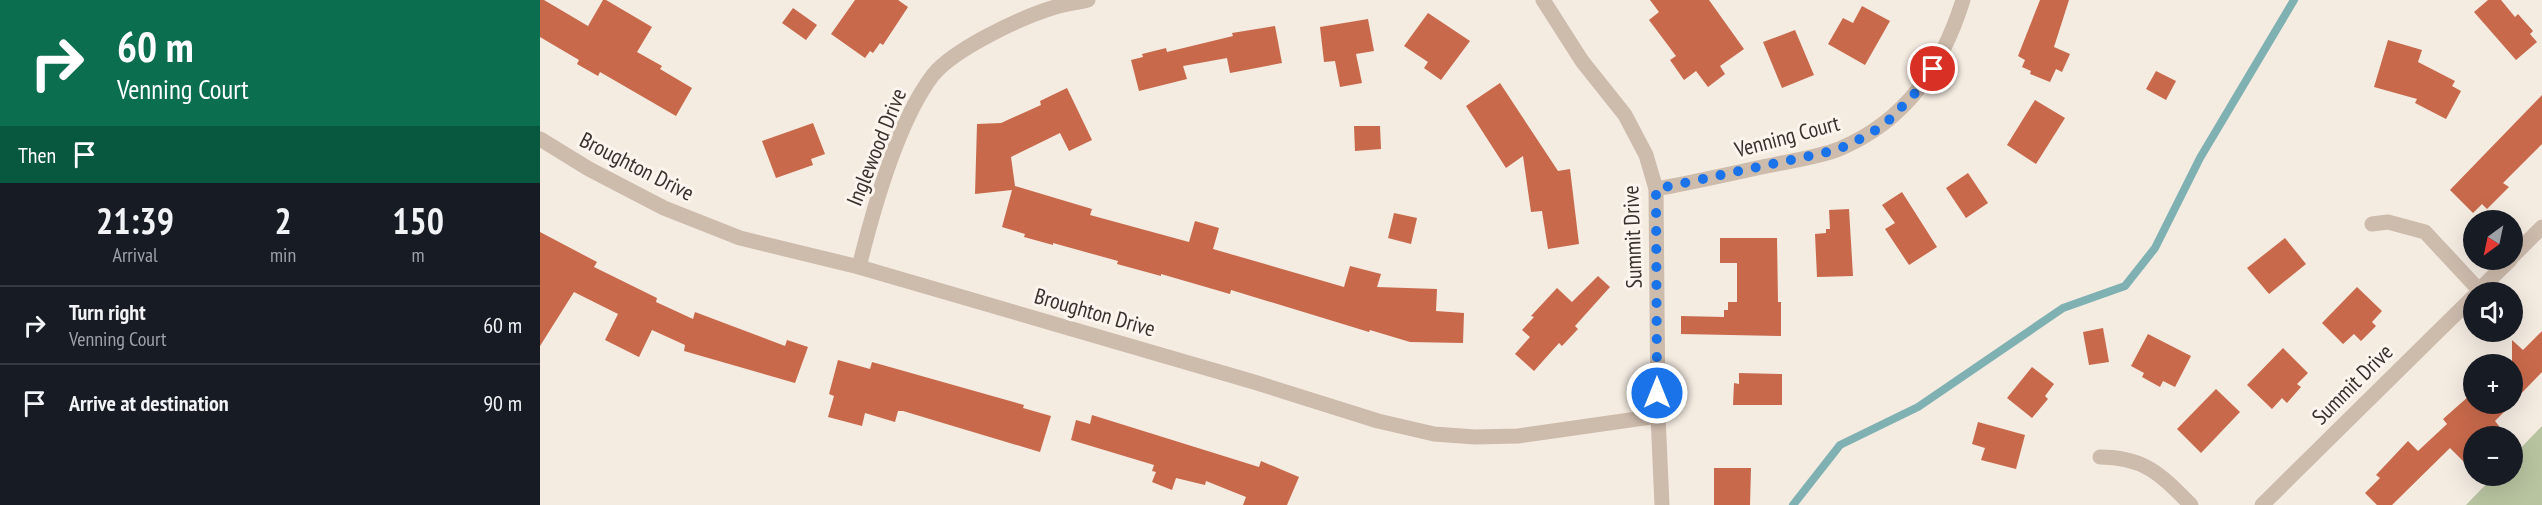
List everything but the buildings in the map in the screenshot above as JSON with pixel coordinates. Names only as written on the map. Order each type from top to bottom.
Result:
[{"type":"street","name":"Inglewood Drive","points":[[859,267],[873,209],[898,142],[919,95],[934,74],[957,54],[1052,4],[1088,0]]},
{"type":"street","name":"Summit Drive","points":[[1543,0],[1582,61],[1625,115],[1646,155],[1656,189],[1658,416],[1662,505]]},
{"type":"street","name":"Venning Court","points":[[1656,189],[1837,150],[1870,134],[1888,121],[1925,83],[1941,54],[1963,0]]},
{"type":"street","name":"Broughton Drive","points":[[540,139],[589,169],[664,208],[740,238],[859,267],[1254,382],[1378,421],[1434,434],[1475,437],[1518,436],[1658,416]]},
{"type":"street","points":[[2372,224],[2388,222],[2425,232],[2467,282]]},
{"type":"street","name":"Summit Drive","points":[[2523,246],[2542,227]]},
{"type":"street","name":"Summit Drive","points":[[2487,282],[2499,270]]},
{"type":"street","name":"Summit Drive","points":[[2262,505],[2463,306]]},
{"type":"street","points":[[2100,457],[2115,457],[2136,462],[2159,473],[2191,505]]},
{"type":"green space","points":[[2542,426],[2542,505],[2466,505],[2484,486],[2523,486],[2523,446]]},
{"type":"waterway","points":[[1793,505],[1840,445],[1918,407],[2063,308],[2125,286],[2155,248],[2200,158],[2294,0]]},
{"type":"route","points":[[1657,393],[1656,189],[1837,150],[1870,134],[1888,121],[1925,83],[1933,69]]}]
